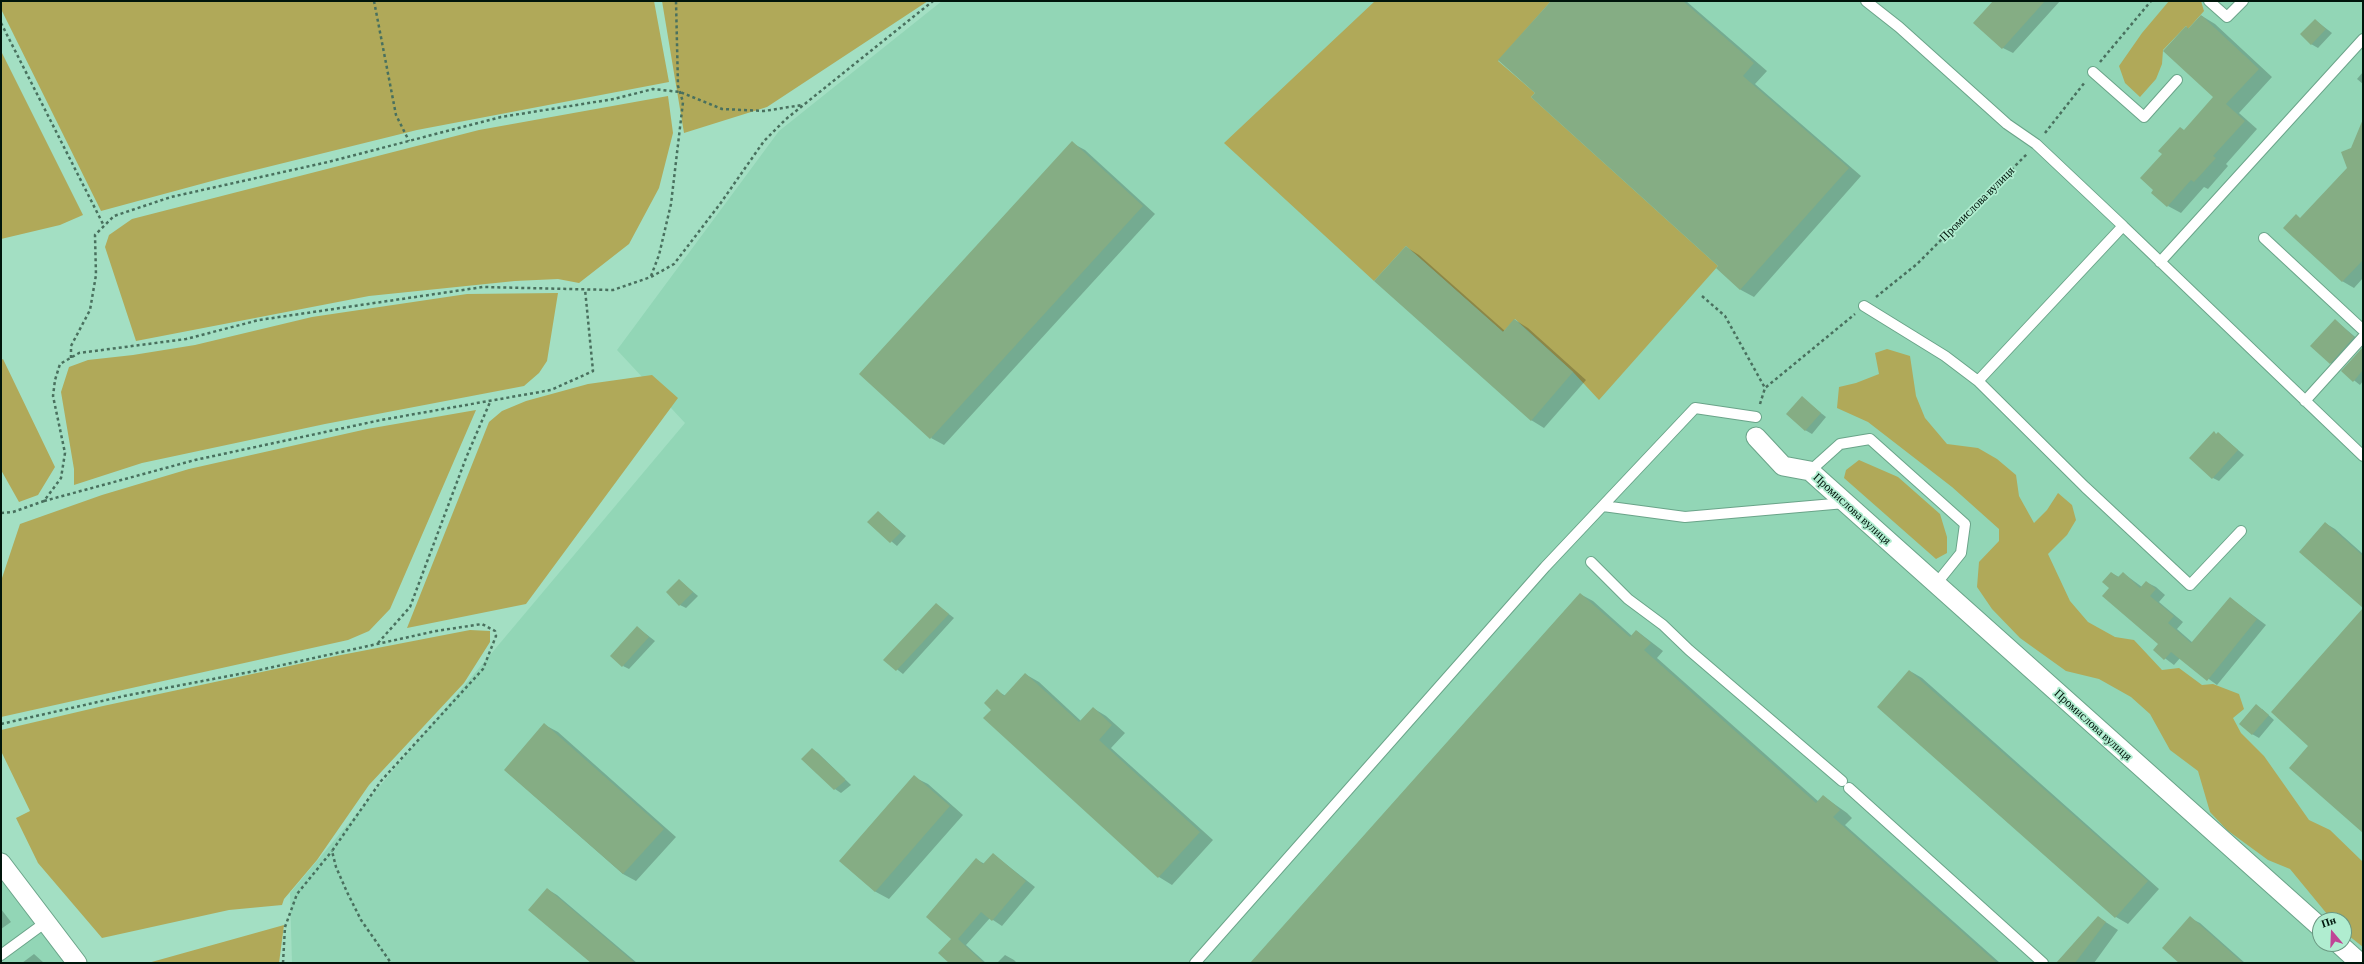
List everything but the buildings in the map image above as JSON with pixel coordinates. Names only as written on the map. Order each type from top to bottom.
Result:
[{"type":"street","name":"Промислова вулиця","points":[[1756,437],[1783,466],[1810,471],[2312,920]]},
{"type":"street","points":[[1,863],[77,963]]},
{"type":"street","points":[[2348,952],[2360,963]]},
{"type":"lane","points":[[1866,1],[1899,27],[2007,124],[2036,144],[2363,456]]},
{"type":"lane","points":[[2209,1],[2227,17],[2243,1]]},
{"type":"lane","points":[[2160,262],[2363,39]]},
{"type":"lane","points":[[2093,72],[2144,117],[2177,80]]},
{"type":"lane","points":[[1978,381],[2123,226]]},
{"type":"lane","points":[[2264,238],[2363,330]]},
{"type":"lane","points":[[1864,306],[1945,356],[1978,381],[2085,487],[2190,584],[2241,531]]},
{"type":"lane","points":[[2305,401],[2363,337]]},
{"type":"lane","points":[[1195,963],[1540,573],[1696,408],[1756,417]]},
{"type":"lane","points":[[1810,471],[1840,444],[1870,439],[1965,524],[1961,553],[1936,584]]},
{"type":"lane","points":[[1603,506],[1685,517],[1846,503]]},
{"type":"lane","points":[[1591,562],[1628,600],[1663,625],[1695,655],[1845,784],[2043,963]]},
{"type":"lane","points":[[1,955],[46,922]]},
{"type":"path","points":[[374,1],[396,115],[409,141]]},
{"type":"path","points":[[650,277],[659,255],[671,204],[683,102],[680,92],[676,1]]},
{"type":"path","points":[[44,501],[61,478],[65,453],[53,396],[60,364],[79,353],[186,339],[259,320],[483,287],[613,290],[650,277],[674,264],[720,204],[764,141],[803,105],[933,1]]},
{"type":"path","name":"Промислова вулиця","points":[[1765,388],[1917,264],[2036,144],[2150,1]]},
{"type":"path","points":[[1,23],[104,226]]},
{"type":"path","points":[[71,358],[70,346],[90,310],[96,275],[95,235],[114,216],[172,197],[409,141],[501,117],[614,99],[653,89],[680,92],[722,109],[764,111],[803,105]]},
{"type":"path","points":[[1,513],[13,512],[44,501],[90,490],[195,460],[381,420],[491,402],[551,390],[593,371],[585,289]]},
{"type":"path","points":[[1702,296],[1725,316],[1765,388],[1756,417]]},
{"type":"path","points":[[378,644],[410,607],[466,458],[491,402]]},
{"type":"path","points":[[1,724],[173,685],[255,671],[436,631],[482,624],[495,631],[496,636],[483,669],[381,782],[332,851],[298,894],[285,927],[283,963]]},
{"type":"path","points":[[332,851],[336,867],[361,920],[391,963]]},
{"type":"shaded area","points":[[1,1],[654,1],[669,82],[417,130],[223,178],[101,211],[1,9]]},
{"type":"shaded area","points":[[662,1],[928,1],[767,107],[684,133]]},
{"type":"shaded area","points":[[942,1],[2363,1],[2363,963],[292,963],[290,893],[685,423],[617,350],[779,131]]},
{"type":"shaded area","points":[[1375,1],[1551,1],[1498,61],[1535,93],[1531,97],[1718,266],[1599,400],[1573,372],[1515,319],[1503,332],[1406,246],[1374,281],[1224,143]]},
{"type":"shaded area","points":[[2169,1],[2201,1],[2204,11],[2188,29],[2186,26],[2163,50],[2162,64],[2156,79],[2140,97],[2125,83],[2119,66],[2142,33]]},
{"type":"shaded area","points":[[1,51],[83,215],[60,225],[1,239]]},
{"type":"shaded area","points":[[668,96],[673,133],[659,188],[629,244],[579,283],[558,279],[515,281],[369,296],[136,341],[105,247],[109,235],[132,219],[479,130]]},
{"type":"shaded area","points":[[558,293],[547,361],[539,373],[524,386],[325,424],[142,463],[74,485],[74,469],[61,392],[69,367],[88,360],[133,355],[195,345],[312,317],[467,294]]},
{"type":"shaded area","points":[[1887,349],[1910,356],[1916,396],[1925,418],[1947,444],[1978,448],[1997,459],[2016,475],[2019,496],[2034,523],[2047,510],[2058,493],[2072,505],[2076,520],[2067,535],[2048,554],[2070,601],[2088,622],[2115,637],[2134,640],[2162,670],[2179,668],[2202,685],[2213,684],[2239,694],[2244,709],[2233,718],[2241,733],[2264,756],[2309,820],[2330,830],[2362,861],[2363,947],[2352,938],[2352,912],[2325,912],[2290,869],[2268,860],[2227,830],[2210,812],[2198,771],[2170,750],[2150,714],[2131,697],[2099,679],[2066,671],[2020,638],[1992,609],[1977,587],[1979,562],[1999,541],[1999,529],[1952,487],[1868,422],[1837,408],[1839,387],[1856,383],[1879,374],[1875,353]]},
{"type":"shaded area","points":[[3,359],[55,467],[38,495],[19,502],[1,470],[1,360]]},
{"type":"shaded area","points":[[652,375],[678,398],[526,604],[407,628],[489,422],[502,411],[526,401],[588,384]]},
{"type":"shaded area","points":[[476,410],[390,609],[369,631],[348,640],[1,717],[1,581],[20,524],[102,495],[189,469],[367,429]]},
{"type":"shaded area","points":[[1859,460],[1898,477],[1940,514],[1947,537],[1947,553],[1936,559],[1844,478],[1846,470]]},
{"type":"shaded area","points":[[470,630],[490,631],[490,642],[464,683],[369,785],[317,860],[284,899],[282,905],[229,910],[102,938],[38,863],[16,818],[30,811],[1,751],[1,730],[103,706],[336,656]]},
{"type":"shaded area","points":[[1,860],[86,963],[1,963]]},
{"type":"shaded area","points":[[284,925],[279,963],[148,963]]}]
